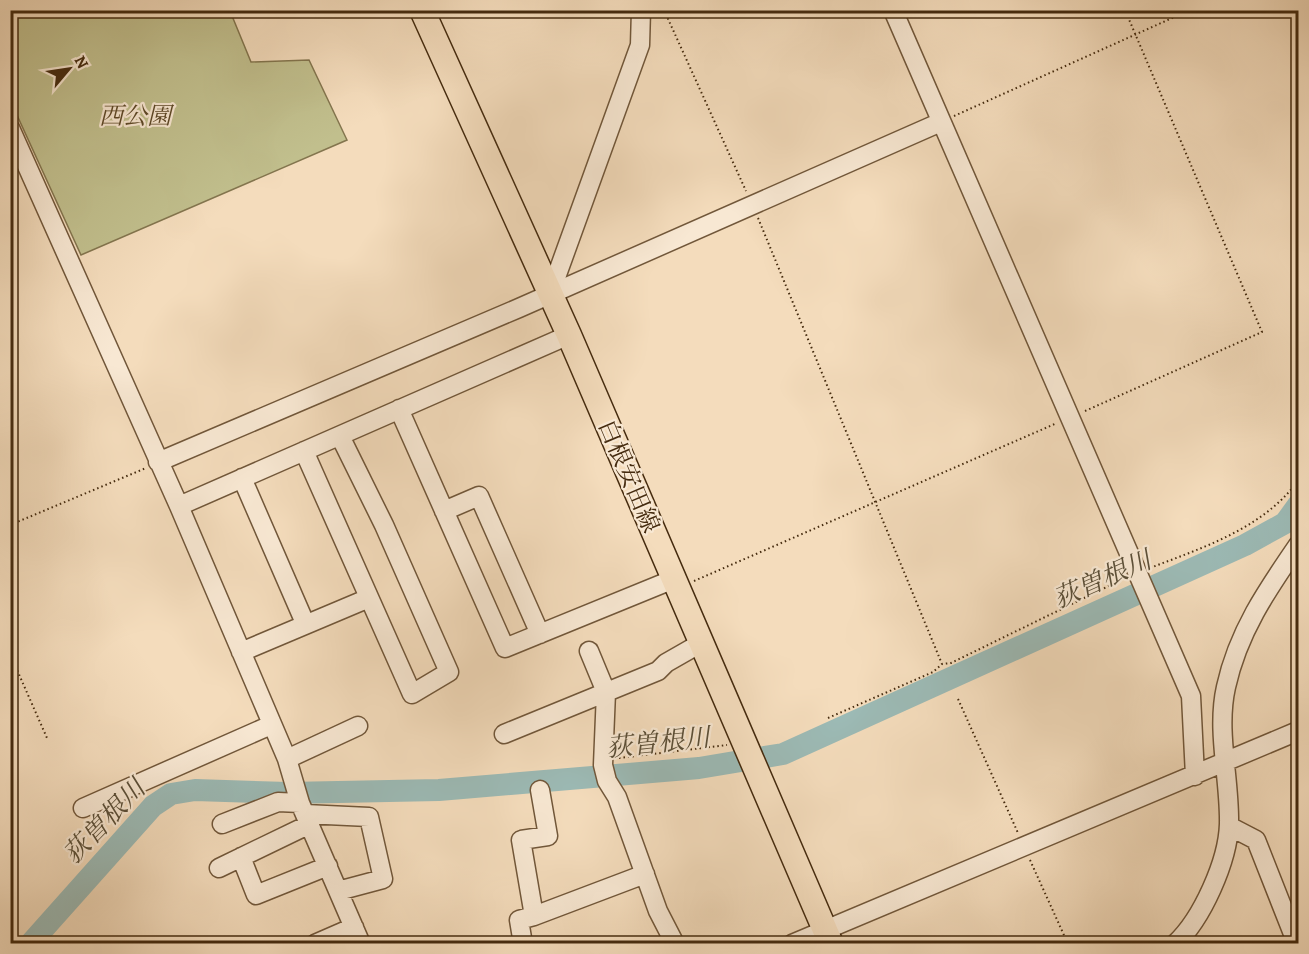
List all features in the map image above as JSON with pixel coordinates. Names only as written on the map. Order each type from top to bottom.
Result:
[{"type":"main road","name":"白根安田線","points":[[422,10],[568,335],[828,937]]},
{"type":"street","points":[[550,294],[640,45],[641,10]]},
{"type":"street","points":[[893,10],[1191,696],[1195,776]]},
{"type":"street","points":[[159,462],[550,294],[941,122]]},
{"type":"street","points":[[10,128],[179,506],[287,759],[305,814],[357,935],[315,944]]},
{"type":"street","points":[[179,506],[568,335]]},
{"type":"street","points":[[399,409],[505,648],[676,584]]},
{"type":"street","points":[[304,451],[412,694],[449,672],[384,525],[340,436]]},
{"type":"street","points":[[242,478],[305,623]]},
{"type":"street","points":[[444,511],[479,496],[540,634]]},
{"type":"street","points":[[1175,944],[1205,903],[1220,863],[1229,826],[1225,763],[1226,689],[1239,641],[1259,602],[1299,545]]},
{"type":"street","points":[[241,652],[305,623],[369,598]]},
{"type":"street","points":[[504,734],[658,671],[666,663],[701,643]]},
{"type":"street","points":[[589,651],[606,692],[604,769],[617,797],[658,911],[675,944]]},
{"type":"street","points":[[83,808],[271,725]]},
{"type":"street","points":[[287,759],[358,726]]},
{"type":"street","points":[[792,944],[828,937],[1024,847],[1299,731]]},
{"type":"street","points":[[534,916],[521,840],[548,836],[540,790]]},
{"type":"street","points":[[222,824],[278,802],[305,814],[369,817],[383,879],[338,891]]},
{"type":"street","points":[[219,868],[242,857],[305,814]]},
{"type":"street","points":[[1229,826],[1256,840],[1297,944]]},
{"type":"street","points":[[242,857],[256,895],[328,866]]},
{"type":"street","points":[[524,944],[519,920],[645,874]]},
{"type":"path","points":[[664,10],[752,204],[942,664]]},
{"type":"path","points":[[676,584],[1070,418],[1262,332],[1125,10]]},
{"type":"path","points":[[941,122],[1190,10]]},
{"type":"path","points":[[10,525],[159,462]]},
{"type":"path","points":[[828,718],[933,672],[942,664],[951,663],[1227,538],[1247,527],[1273,507],[1299,481]]},
{"type":"path","points":[[10,654],[47,738]]},
{"type":"path","points":[[958,699],[1068,944]]},
{"type":"path","points":[[604,769],[745,743]]},
{"type":"green space","name":"西公園","points":[[10,11],[230,11],[251,62],[309,60],[347,140],[81,255],[11,102]]},
{"type":"waterway","name":"荻曽根川","points":[[30,944],[153,806],[171,794],[195,790],[288,793],[439,790],[699,768],[783,754],[1245,545],[1285,523],[1298,505]]}]
